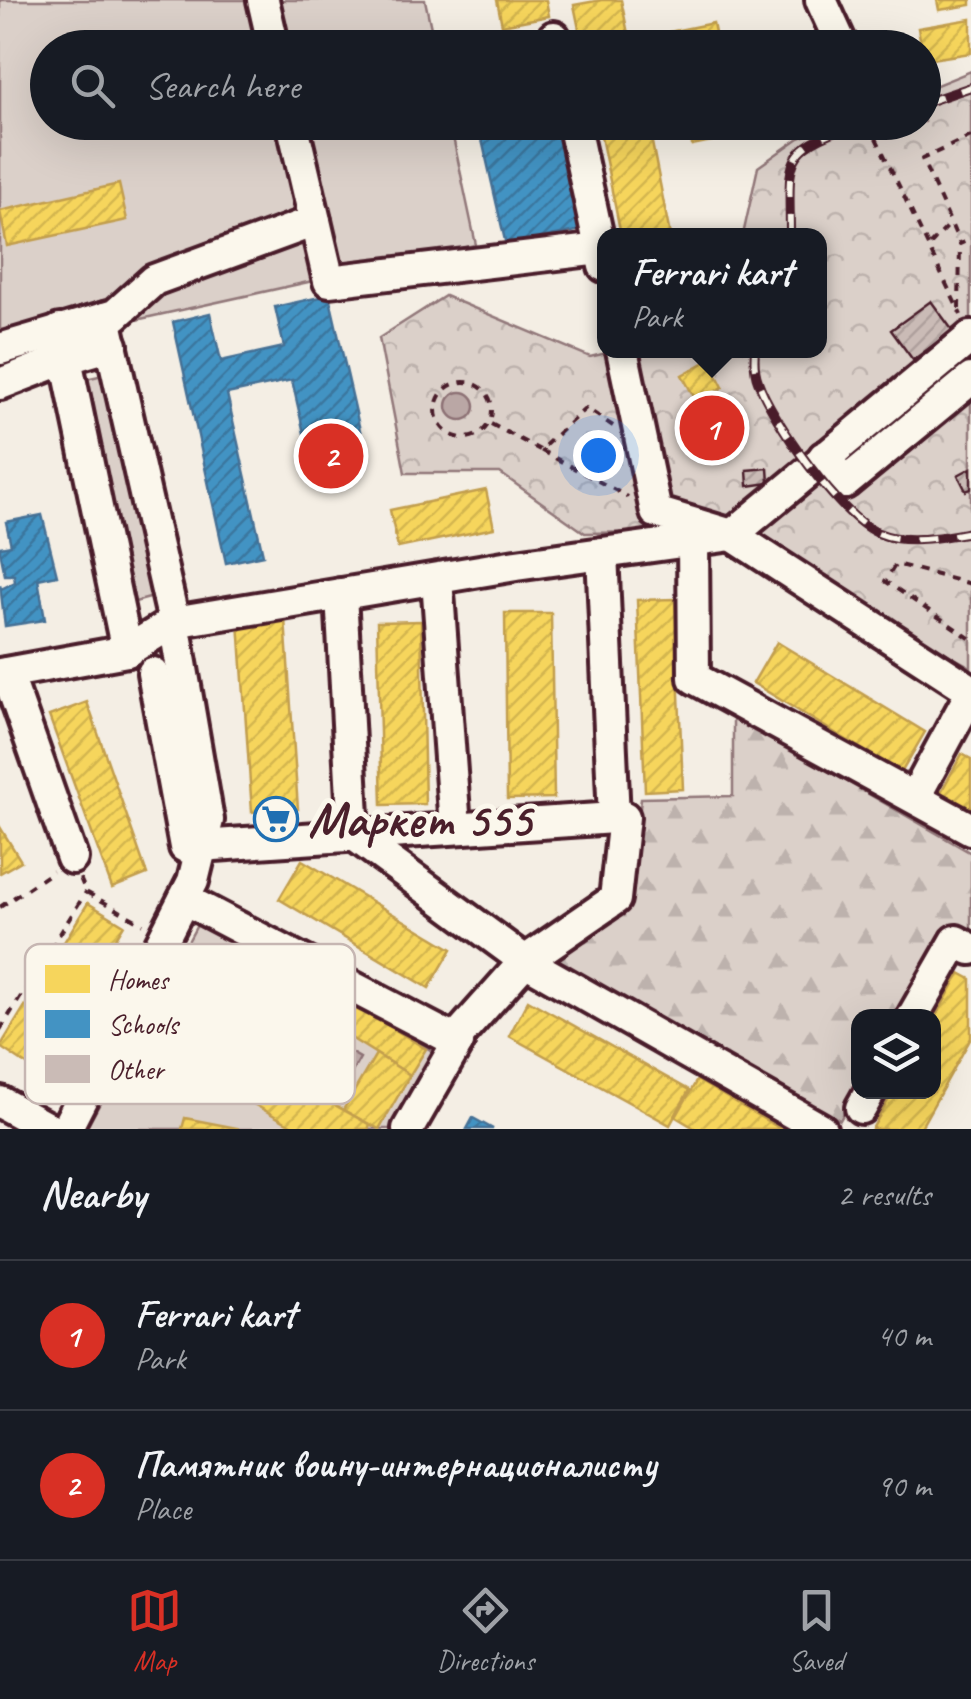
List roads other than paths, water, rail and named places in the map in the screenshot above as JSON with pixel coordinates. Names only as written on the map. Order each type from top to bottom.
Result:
[{"type":"street","points":[[263,0],[270,30]]},
{"type":"street","points":[[821,0],[835,30]]},
{"type":"street","points":[[296,140],[329,281],[597,258]]},
{"type":"street","points":[[577,140],[597,235]]},
{"type":"street","points":[[161,944],[184,899],[204,844],[208,820],[174,622],[108,332],[114,316],[154,280],[315,221]]},
{"type":"street","points":[[76,867],[4,674],[127,652],[174,622],[732,535],[812,467],[965,324]]},
{"type":"street","points":[[0,349],[64,344],[108,332]]},
{"type":"street","points":[[0,384],[64,344]]},
{"type":"street","points":[[64,344],[127,652]]},
{"type":"street","points":[[624,358],[656,512],[732,535],[971,692],[915,797]]},
{"type":"street","points":[[812,467],[844,483],[971,379]]},
{"type":"street","points":[[693,540],[694,678],[971,829]]},
{"type":"street","points":[[602,553],[614,818]]},
{"type":"street","points":[[437,579],[455,827]]},
{"type":"street","points":[[340,594],[354,834]]},
{"type":"street","points":[[152,673],[185,847],[624,817],[616,898],[525,961],[459,1034],[408,1129]]},
{"type":"street","points":[[354,834],[525,961],[821,1129]]},
{"type":"street","points":[[184,899],[270,944]]},
{"type":"street","points":[[917,1009],[956,941],[971,949]]},
{"type":"street","points":[[355,988],[458,1042]]},
{"type":"street","points":[[0,1102],[48,1129]]},
{"type":"street","points":[[66,1129],[79,1104]]},
{"type":"water","points":[[461,392],[471,396],[475,406],[471,416],[461,420],[451,416],[447,406],[451,396]]},
{"type":"railway","points":[[941,97],[971,87]]},
{"type":"railway","points":[[790,228],[791,173],[803,149],[816,140]]},
{"type":"railway","points":[[755,358],[757,377],[777,419],[827,488],[863,524],[900,539],[971,532]]},
{"type":"place","name":"Ferrari kart","points":[[712,428]]},
{"type":"place","name":"Памятник воину-интернационалисту","points":[[331,456]]},
{"type":"place","name":"Маркет 555","points":[[276,819]]}]
